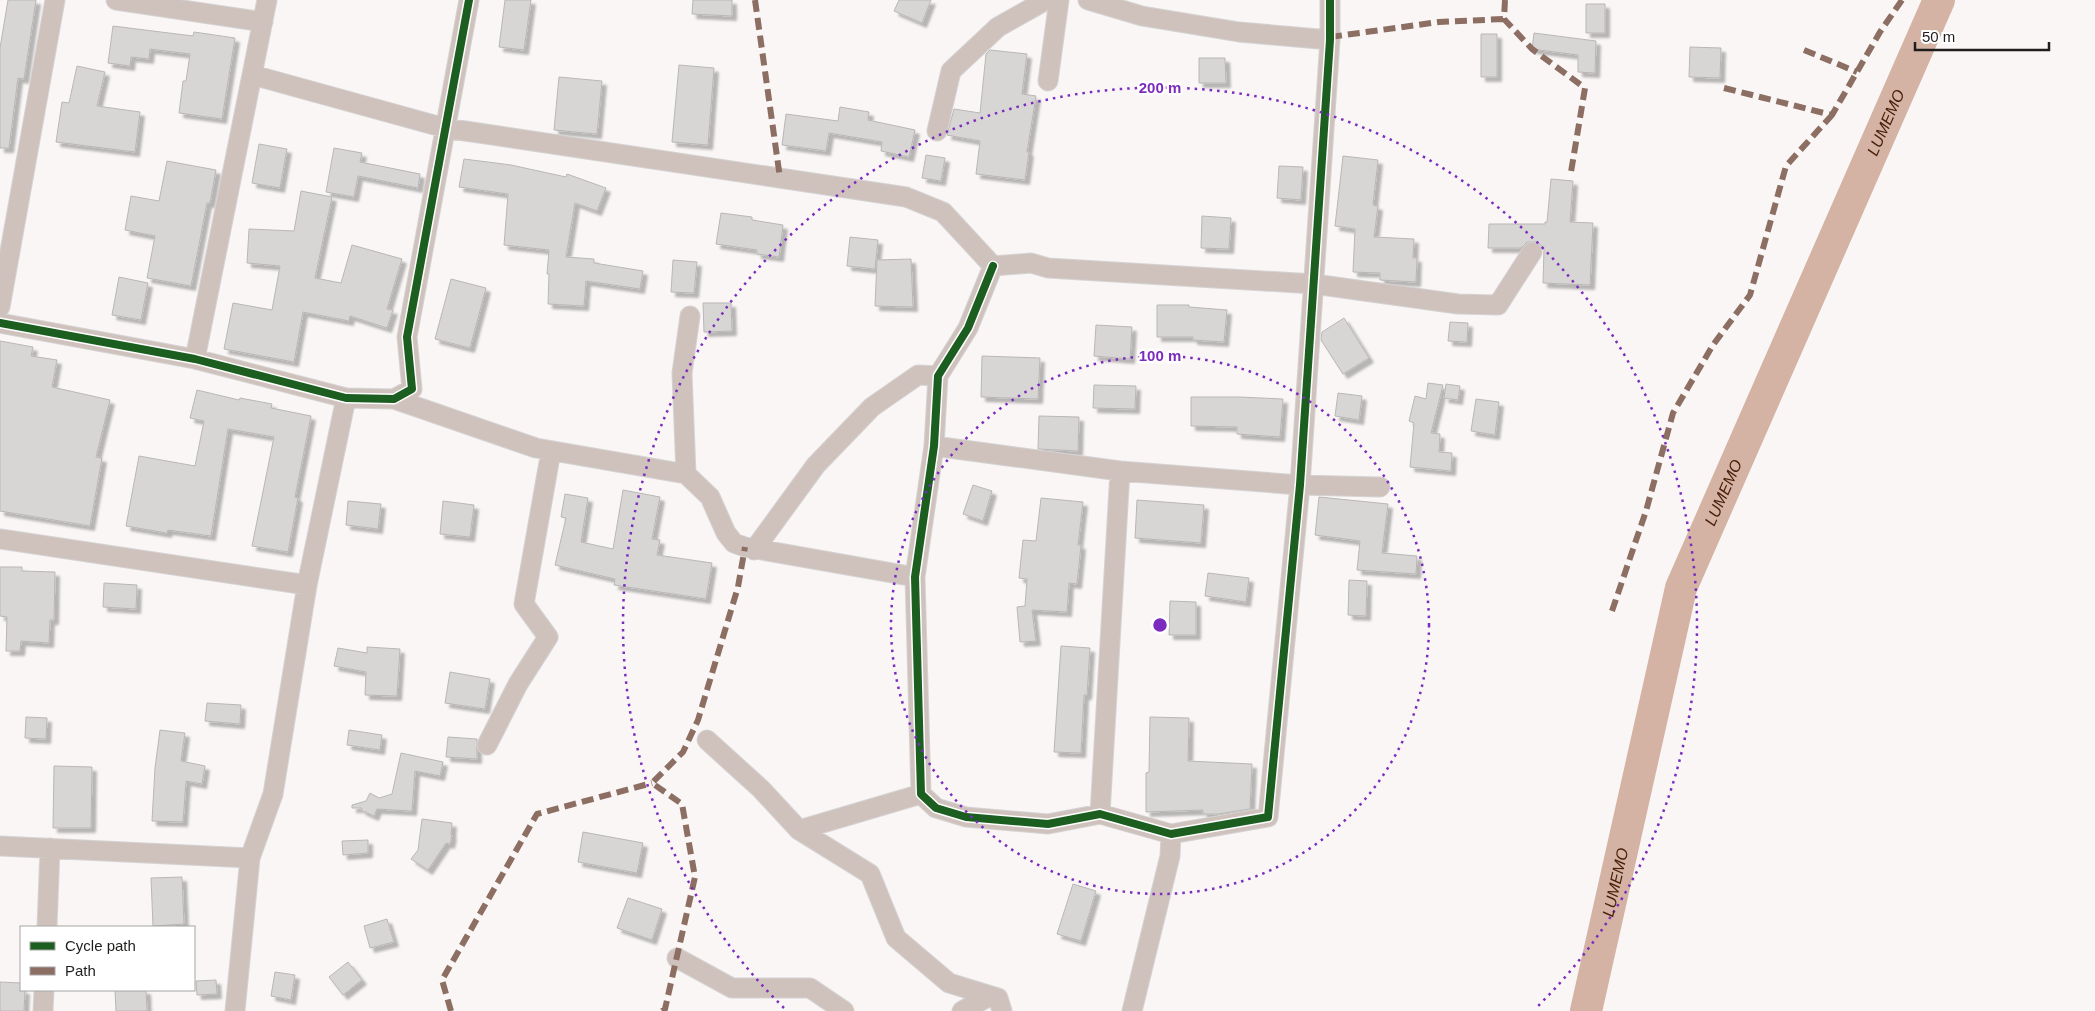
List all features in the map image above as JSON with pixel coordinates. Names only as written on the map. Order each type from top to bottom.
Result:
[{"type":"street","points":[[0,307],[55,0]]},
{"type":"street","points":[[116,0],[264,22]]},
{"type":"street","points":[[195,358],[267,0]]},
{"type":"street","points":[[394,399],[412,389],[407,337],[469,0]]},
{"type":"street","points":[[936,131],[951,71],[998,28],[1046,0]]},
{"type":"street","points":[[1048,81],[1059,0]]},
{"type":"street","points":[[1088,0],[1142,16],[1240,32],[1330,40]]},
{"type":"street","points":[[993,266],[968,328],[938,376],[934,446],[916,577],[921,794],[936,808],[966,817],[1048,824],[1100,814],[1171,834],[1268,817],[1300,486],[1330,40],[1330,0]]},
{"type":"street","points":[[253,75],[446,128],[906,197],[943,212],[993,266]]},
{"type":"street","points":[[993,266],[1031,263],[1048,268],[1314,284],[1458,304],[1498,305],[1532,252]]},
{"type":"street","points":[[686,474],[682,373],[690,316]]},
{"type":"street","points":[[0,323],[195,358],[346,398],[394,399],[536,448],[686,474],[710,497],[726,533],[734,543],[754,550],[916,577]]},
{"type":"street","points":[[754,550],[816,465],[872,406],[918,375],[938,376]]},
{"type":"street","points":[[235,1011],[250,858],[273,794],[307,585],[346,398]]},
{"type":"street","points":[[934,446],[1120,471],[1300,486],[1380,487]]},
{"type":"street","points":[[487,745],[518,684],[548,637],[524,604],[551,451]]},
{"type":"street","points":[[1100,814],[1120,471]]},
{"type":"street","points":[[0,539],[307,585]]},
{"type":"street","points":[[707,740],[761,789],[799,830],[870,874],[896,938],[949,984],[998,998],[1002,1011]]},
{"type":"street","points":[[799,830],[921,794]]},
{"type":"street","points":[[1132,1011],[1170,856],[1171,834]]},
{"type":"street","points":[[0,846],[250,858]]},
{"type":"street","points":[[46,926],[50,848]]},
{"type":"street","points":[[677,958],[732,988],[810,988],[844,1011]]},
{"type":"street","points":[[43,1011],[44,991]]},
{"type":"street","points":[[962,1011],[990,996]]},
{"type":"building","points":[[8,0],[36,0],[24,79],[18,78],[9,148],[0,148],[0,48]]},
{"type":"building","points":[[505,0],[531,0],[524,50],[499,47]]},
{"type":"building","points":[[693,0],[732,0],[732,16],[692,14]]},
{"type":"building","points":[[899,0],[931,0],[922,23],[894,11]]},
{"type":"building","points":[[1586,4],[1605,4],[1605,33],[1586,33]]},
{"type":"building","points":[[113,26],[193,36],[194,32],[235,38],[222,119],[179,113],[183,81],[186,81],[190,54],[150,49],[149,59],[131,57],[130,66],[108,63]]},
{"type":"building","points":[[1534,33],[1596,41],[1595,73],[1578,72],[1578,55],[1532,49]]},
{"type":"building","points":[[1481,34],[1497,34],[1497,77],[1481,77]]},
{"type":"building","points":[[1690,47],[1721,48],[1720,78],[1689,77]]},
{"type":"building","points":[[990,50],[1027,54],[1022,94],[1036,96],[1027,152],[1029,152],[1025,180],[976,174],[980,141],[947,135],[954,109],[980,113],[986,54]]},
{"type":"building","points":[[1199,58],[1225,58],[1226,83],[1199,83]]},
{"type":"building","points":[[679,65],[714,68],[708,145],[672,142]]},
{"type":"building","points":[[77,66],[105,72],[97,106],[140,112],[135,152],[56,142],[62,102],[69,103]]},
{"type":"building","points":[[559,77],[602,81],[597,134],[554,130]]},
{"type":"building","points":[[840,107],[869,112],[868,120],[915,130],[909,157],[881,151],[882,142],[829,133],[826,151],[782,145],[786,114],[838,121]]},
{"type":"building","points":[[259,144],[287,149],[280,188],[252,183]]},
{"type":"building","points":[[334,148],[362,153],[360,162],[420,174],[418,188],[358,176],[354,197],[326,192]]},
{"type":"building","points":[[926,155],[945,158],[941,181],[922,178]]},
{"type":"building","points":[[1343,156],[1378,160],[1373,205],[1378,206],[1374,237],[1414,239],[1413,258],[1417,258],[1416,282],[1380,280],[1380,273],[1353,272],[1355,229],[1335,226]]},
{"type":"building","points":[[464,159],[511,165],[566,177],[567,174],[606,188],[597,211],[575,203],[566,257],[594,259],[594,263],[643,271],[640,289],[586,281],[584,306],[548,304],[549,274],[547,274],[549,250],[504,245],[508,194],[459,187]]},
{"type":"building","points":[[167,161],[216,170],[210,203],[207,203],[191,286],[147,278],[155,236],[125,230],[131,196],[159,201]]},
{"type":"building","points":[[1279,166],[1303,167],[1301,200],[1277,198]]},
{"type":"building","points":[[1551,179],[1573,181],[1570,222],[1593,223],[1590,285],[1543,283],[1544,249],[1538,242],[1527,242],[1521,248],[1488,248],[1489,224],[1545,224],[1547,222]]},
{"type":"building","points":[[301,191],[332,197],[315,278],[341,283],[352,245],[402,259],[387,309],[393,310],[387,328],[350,316],[349,321],[303,312],[294,362],[224,349],[233,303],[272,310],[280,266],[247,263],[249,229],[294,231]]},
{"type":"building","points":[[721,213],[752,217],[752,220],[783,225],[779,257],[757,254],[757,250],[716,244]]},
{"type":"building","points":[[1202,216],[1231,218],[1229,249],[1201,248]]},
{"type":"building","points":[[850,237],[878,240],[875,269],[847,266]]},
{"type":"building","points":[[911,259],[913,307],[875,306],[877,260]]},
{"type":"building","points":[[673,260],[697,262],[694,293],[671,292]]},
{"type":"building","points":[[119,277],[148,283],[141,320],[112,315]]},
{"type":"building","points":[[451,279],[486,288],[470,348],[435,339]]},
{"type":"building","points":[[703,303],[731,303],[732,331],[704,332]]},
{"type":"building","points":[[1157,305],[1189,305],[1189,307],[1227,310],[1224,342],[1193,340],[1193,337],[1157,337]]},
{"type":"building","points":[[1344,318],[1369,358],[1343,374],[1321,340],[1322,332]]},
{"type":"building","points":[[1450,322],[1468,323],[1467,342],[1448,341]]},
{"type":"building","points":[[1096,325],[1132,327],[1130,359],[1094,356]]},
{"type":"building","points":[[0,341],[33,347],[31,356],[57,360],[52,387],[110,400],[96,457],[102,458],[90,526],[0,511]]},
{"type":"building","points":[[982,356],[1040,358],[1038,399],[981,397]]},
{"type":"building","points":[[1428,383],[1443,385],[1431,433],[1440,434],[1439,452],[1452,453],[1451,471],[1410,467],[1414,423],[1409,421],[1415,396],[1426,399]]},
{"type":"building","points":[[1446,384],[1460,386],[1458,400],[1444,398]]},
{"type":"building","points":[[1094,385],[1136,386],[1135,409],[1093,408]]},
{"type":"building","points":[[197,390],[239,400],[240,398],[272,404],[271,408],[311,416],[295,497],[298,498],[288,552],[252,546],[274,437],[228,429],[211,536],[168,530],[167,533],[126,526],[139,456],[195,466],[204,421],[190,418]]},
{"type":"building","points":[[1338,393],[1362,396],[1359,420],[1335,416]]},
{"type":"building","points":[[1191,397],[1283,399],[1280,437],[1237,434],[1237,427],[1191,426]]},
{"type":"building","points":[[1476,399],[1499,402],[1495,435],[1471,431]]},
{"type":"building","points":[[1039,416],[1079,417],[1078,451],[1038,449]]},
{"type":"building","points":[[973,485],[992,491],[983,521],[963,514]]},
{"type":"building","points":[[623,490],[660,497],[652,539],[660,540],[657,555],[712,563],[706,599],[614,585],[615,579],[555,565],[566,518],[561,517],[565,494],[588,498],[581,542],[613,549]]},
{"type":"building","points":[[1319,497],[1388,504],[1382,553],[1417,556],[1416,574],[1357,570],[1360,541],[1315,535]]},
{"type":"building","points":[[1041,498],[1083,502],[1078,545],[1081,545],[1077,584],[1069,583],[1067,612],[1032,610],[1036,641],[1020,642],[1017,607],[1025,606],[1027,579],[1019,578],[1023,540],[1036,541]]},
{"type":"building","points":[[1137,500],[1204,505],[1201,543],[1135,538]]},
{"type":"building","points":[[348,501],[381,504],[378,529],[346,525]]},
{"type":"building","points":[[443,501],[474,505],[470,537],[440,534]]},
{"type":"building","points":[[0,567],[22,567],[22,571],[55,572],[54,620],[50,620],[49,643],[21,641],[20,651],[6,651],[7,617],[0,616]]},
{"type":"building","points":[[1208,573],[1249,578],[1246,602],[1205,596]]},
{"type":"building","points":[[1349,580],[1367,581],[1366,616],[1348,615]]},
{"type":"building","points":[[104,583],[137,585],[136,609],[103,607]]},
{"type":"building","points":[[1170,601],[1196,602],[1196,635],[1169,635]]},
{"type":"building","points":[[1061,646],[1090,648],[1087,695],[1084,695],[1081,753],[1054,752]]},
{"type":"building","points":[[367,647],[400,649],[397,696],[365,695],[366,672],[334,666],[338,648],[367,653]]},
{"type":"building","points":[[450,672],[490,679],[485,709],[445,703]]},
{"type":"building","points":[[207,703],[241,705],[240,724],[205,721]]},
{"type":"building","points":[[26,717],[47,718],[46,739],[25,738]]},
{"type":"building","points":[[1150,717],[1189,718],[1188,761],[1252,764],[1250,809],[1218,814],[1203,814],[1203,810],[1146,812],[1146,773],[1149,772]]},
{"type":"building","points":[[160,730],[185,733],[181,761],[205,766],[202,784],[186,781],[183,822],[152,821],[155,768]]},
{"type":"building","points":[[349,730],[382,735],[380,750],[347,745]]},
{"type":"building","points":[[448,737],[477,739],[477,759],[446,757]]},
{"type":"building","points":[[401,753],[443,762],[440,776],[415,771],[412,811],[377,809],[374,816],[361,810],[362,808],[352,808],[352,805],[366,801],[370,793],[379,798],[392,794]]},
{"type":"building","points":[[54,766],[92,767],[91,828],[53,828]]},
{"type":"building","points":[[422,819],[452,823],[450,844],[446,843],[428,870],[411,859],[418,850]]},
{"type":"building","points":[[583,832],[643,843],[637,873],[578,862]]},
{"type":"building","points":[[368,840],[368,853],[343,855],[342,841]]},
{"type":"building","points":[[182,877],[184,924],[153,926],[151,878]]},
{"type":"building","points":[[1073,884],[1096,891],[1081,941],[1057,934]]},
{"type":"building","points":[[628,898],[662,909],[652,940],[617,928]]},
{"type":"building","points":[[387,919],[394,942],[370,948],[364,926]]},
{"type":"building","points":[[348,962],[362,980],[343,995],[329,977]]},
{"type":"building","points":[[275,972],[295,975],[291,1000],[271,996]]},
{"type":"building","points":[[216,980],[217,994],[197,995],[196,981]]},
{"type":"building","points":[[0,982],[20,983],[20,991],[25,991],[24,1011],[0,1011]]},
{"type":"building","points":[[115,991],[146,991],[147,1011],[116,1011]]},
{"type":"waterway","name":"LUMEMO","points":[[1586,1011],[1681,588],[1939,0]]},
{"type":"marked path","points":[[755,0],[780,178]]},
{"type":"marked path","points":[[1505,0],[1504,19],[1532,49],[1585,88],[1571,172]]},
{"type":"marked path","points":[[1724,88],[1832,115],[1880,32],[1902,0]]},
{"type":"marked path","points":[[1330,37],[1439,22],[1504,19]]},
{"type":"marked path","points":[[1804,50],[1857,72]]},
{"type":"marked path","points":[[1612,611],[1646,511],[1673,413],[1713,345],[1750,295],[1786,166],[1832,115]]},
{"type":"marked path","points":[[662,1011],[665,1009],[695,877],[682,804],[652,783],[683,752],[698,720],[738,587],[745,547]]},
{"type":"marked path","points":[[451,1011],[442,980],[537,814],[652,783]]},
{"type":"cycle path","points":[[0,323],[195,359],[346,398],[394,399],[412,389],[407,337],[469,0]]},
{"type":"cycle path","points":[[993,266],[968,328],[938,376],[934,446],[915,577],[921,794],[936,808],[966,817],[1048,824],[1100,814],[1171,834],[1268,817],[1300,485],[1330,40],[1330,0]]}]
